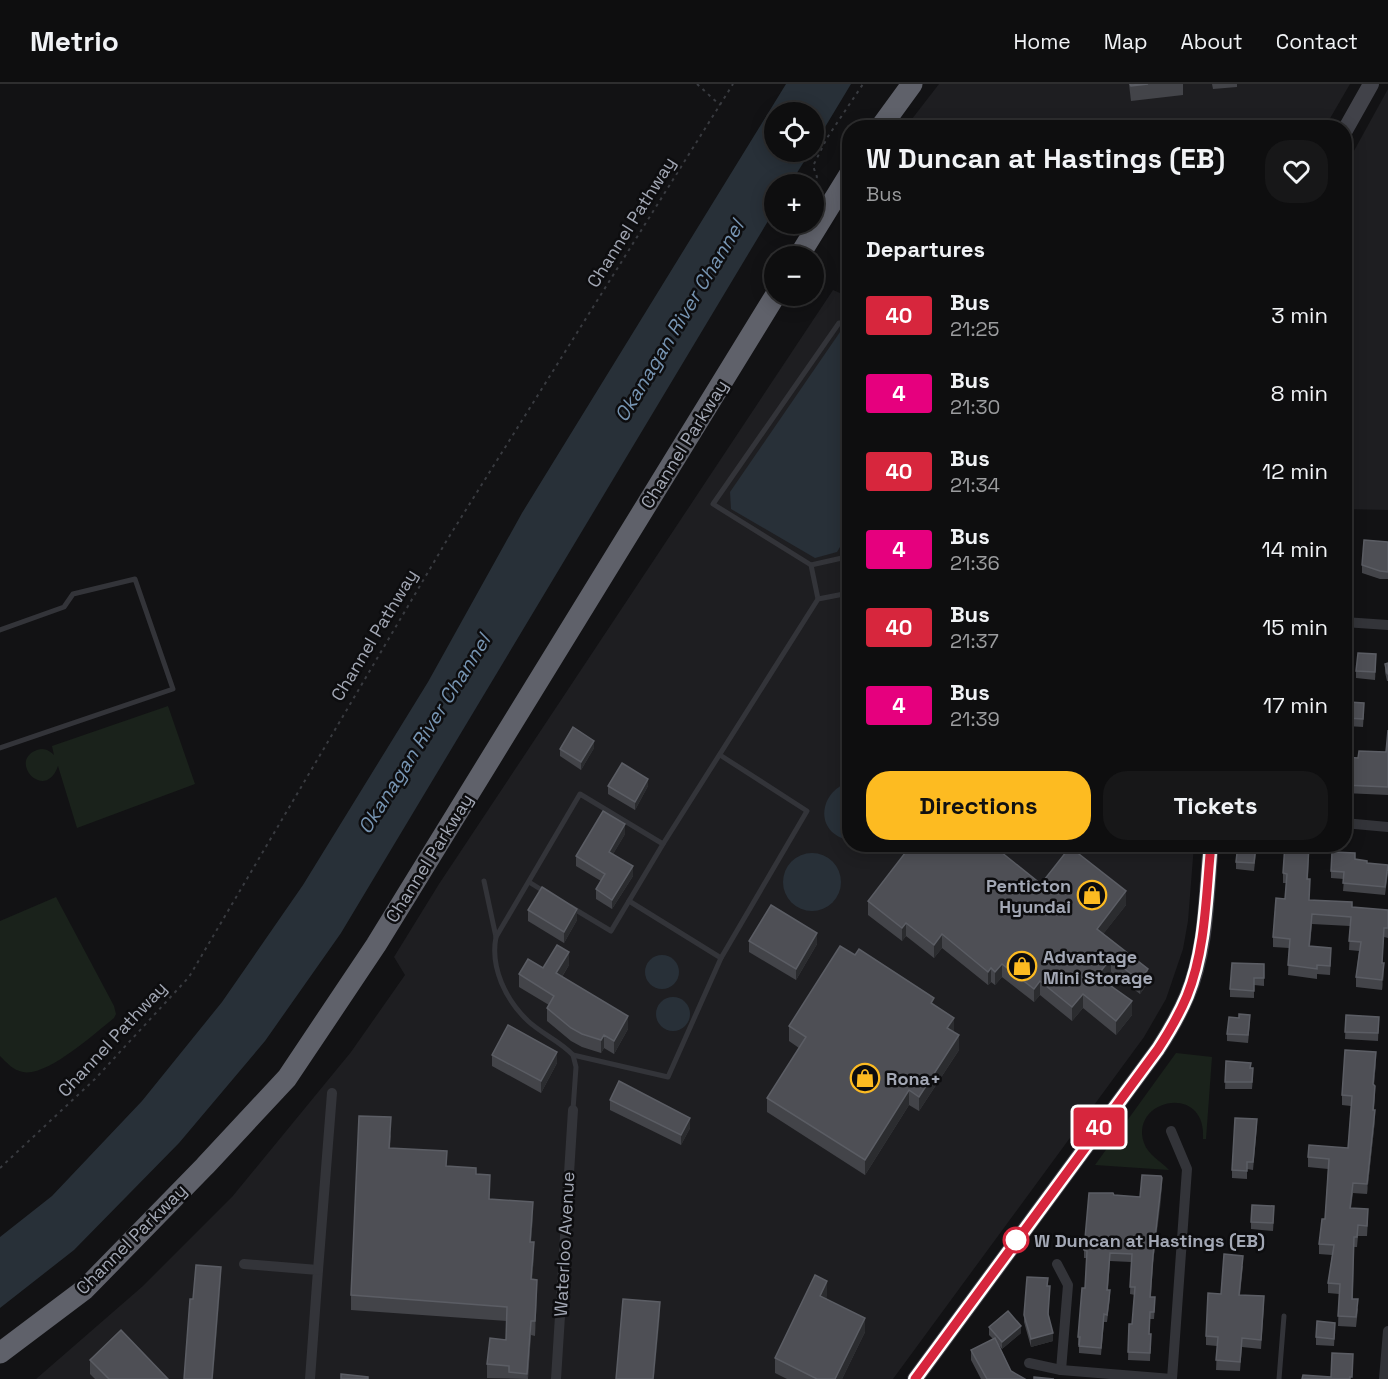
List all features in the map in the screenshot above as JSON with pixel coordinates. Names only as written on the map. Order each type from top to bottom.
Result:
[{"type":"highway","points":[[886,120],[912,84]]},
{"type":"highway","points":[[805,246],[842,186]]},
{"type":"highway","name":"Channel Parkway","points":[[0,1353],[85,1289],[287,1078],[376,945],[769,306]]},
{"type":"street","points":[[1351,120],[1371,84]]},
{"type":"street","points":[[1352,623],[1388,625]]},
{"type":"street","points":[[1352,824],[1388,827]]},
{"type":"street","points":[[915,1379],[1158,1049],[1175,1022],[1188,995],[1197,962],[1210,852]]},
{"type":"street","points":[[310,1379],[332,1093]]},
{"type":"street","name":"Waterloo Avenue","points":[[556,1379],[573,1110]]},
{"type":"street","points":[[1029,1363],[1061,1370],[1172,1379],[1188,1169],[1171,1131]]},
{"type":"street","points":[[243,1264],[318,1270]]},
{"type":"street","points":[[1057,1264],[1068,1285],[1061,1370]]},
{"type":"street","points":[[1384,1379],[1388,1331]]},
{"type":"lane","points":[[842,323],[839,323],[713,504],[810,565],[842,558]]},
{"type":"lane","points":[[810,565],[818,599]]},
{"type":"lane","points":[[0,630],[64,607],[73,594],[135,579],[173,689],[0,748]]},
{"type":"lane","points":[[569,906],[611,931],[663,844],[818,599],[842,593]]},
{"type":"lane","points":[[484,881],[496,937],[501,985],[529,1022],[573,1055],[668,1077],[721,958],[807,811],[720,755]]},
{"type":"lane","points":[[496,937],[580,794],[663,844]]},
{"type":"lane","points":[[529,882],[549,894]]},
{"type":"lane","points":[[629,902],[721,958]]},
{"type":"lane","points":[[573,1055],[576,1067],[573,1110]]},
{"type":"lane","points":[[1279,1379],[1284,1316]]},
{"type":"path","points":[[697,84],[720,105]]},
{"type":"path","name":"Channel Pathway","points":[[0,1168],[95,1079],[189,976],[447,540],[733,84]]},
{"type":"path","points":[[816,174],[813,166],[827,138],[863,84]]},
{"type":"shaded area","points":[[939,84],[1350,84],[1329,120],[911,120]]},
{"type":"shaded area","points":[[1388,89],[1388,510],[1352,509],[1352,154]]},
{"type":"shaded area","points":[[833,290],[842,294],[842,852],[1193,852],[1188,921],[1183,949],[1166,999],[1144,1037],[893,1379],[36,1379],[143,1286],[232,1197],[351,1052],[405,975],[394,957],[439,884]]},
{"type":"shaded area","points":[[168,706],[195,784],[77,828],[58,766],[52,776],[45,781],[31,776],[27,770],[26,762],[29,755],[37,750],[44,749],[54,755],[52,746]]},
{"type":"shaded area","points":[[56,897],[114,1006],[116,1014],[114,1018],[57,1061],[33,1072],[23,1072],[13,1068],[0,1056],[0,921]]},
{"type":"shaded area","points":[[1176,1053],[1212,1057],[1206,1139],[1203,1139],[1201,1121],[1193,1109],[1182,1104],[1169,1103],[1157,1107],[1147,1116],[1142,1128],[1146,1147],[1169,1170],[1095,1165]]},
{"type":"water","points":[[786,84],[851,84],[824,129],[824,102],[775,102]]},
{"type":"water","name":"Okanagan River Channel","points":[[764,120],[764,162],[804,162],[796,174],[764,174],[764,228],[341,933],[265,1041],[179,1143],[74,1250],[0,1308],[0,1237],[52,1196],[142,1101],[222,1002],[303,885],[428,682],[522,513]]},
{"type":"water","points":[[842,332],[842,544],[837,552],[815,558],[731,509],[730,492]]},
{"type":"water","points":[[842,785],[842,837],[830,830],[824,813],[826,804],[838,787]]},
{"type":"water","points":[[806,853],[818,853],[833,861],[841,876],[841,888],[833,903],[818,911],[806,911],[791,903],[783,888],[783,876],[791,861]]},
{"type":"water","points":[[662,955],[674,960],[679,972],[674,984],[662,989],[650,984],[645,972],[650,960]]},
{"type":"water","points":[[673,997],[685,1002],[690,1014],[685,1026],[673,1031],[661,1026],[656,1014],[661,1002]]},
{"type":"building","points":[[1364,540],[1388,542],[1388,572],[1362,565]]},
{"type":"building","points":[[1358,653],[1376,654],[1375,672],[1356,671]]},
{"type":"building","points":[[1352,702],[1364,703],[1363,719],[1352,718]]},
{"type":"building","points":[[573,727],[594,741],[581,762],[560,749]]},
{"type":"building","points":[[1388,730],[1388,787],[1352,785],[1352,758],[1358,758],[1359,751],[1386,752]]},
{"type":"building","points":[[622,763],[648,779],[635,802],[608,786]]},
{"type":"building","points":[[603,811],[625,824],[609,852],[633,866],[612,900],[596,889],[605,874],[576,856]]},
{"type":"building","name":"Advantage Mini Storage","points":[[906,852],[1001,852],[1041,884],[1066,852],[1076,852],[1126,891],[1097,929],[1148,969],[1140,981],[1111,958],[1097,976],[1132,1001],[1116,1021],[1083,994],[1072,1007],[1040,981],[1034,989],[1002,964],[995,972],[991,968],[988,972],[942,934],[934,945],[906,923],[902,928],[868,901]]},
{"type":"building","points":[[1237,852],[1255,852],[1254,863],[1236,862]]},
{"type":"building","points":[[1284,852],[1309,852],[1307,879],[1310,879],[1309,900],[1352,902],[1352,907],[1388,910],[1388,928],[1384,928],[1382,980],[1356,977],[1361,942],[1349,941],[1351,917],[1312,914],[1309,946],[1331,948],[1330,966],[1317,965],[1317,969],[1288,965],[1290,939],[1273,937],[1276,898],[1285,899],[1287,874],[1283,873]]},
{"type":"building","points":[[1332,852],[1355,853],[1355,859],[1388,865],[1385,887],[1343,883],[1344,872],[1331,871]]},
{"type":"building","points":[[542,887],[577,909],[564,932],[528,910]]},
{"type":"building","points":[[771,905],[817,933],[796,969],[749,941]]},
{"type":"building","points":[[557,945],[569,952],[556,973],[628,1016],[614,1041],[604,1035],[601,1040],[571,1028],[547,1008],[554,996],[519,974],[528,959],[543,968]]},
{"type":"building","name":"Rona+","points":[[840,946],[855,955],[859,949],[934,998],[931,1003],[954,1018],[947,1028],[959,1035],[919,1097],[909,1090],[865,1160],[767,1098],[806,1037],[789,1026]]},
{"type":"building","points":[[1232,963],[1264,964],[1264,978],[1254,978],[1254,991],[1230,989]]},
{"type":"building","points":[[1239,1014],[1250,1015],[1248,1035],[1227,1034],[1229,1017],[1239,1018]]},
{"type":"building","points":[[1346,1015],[1379,1017],[1378,1033],[1345,1032]]},
{"type":"building","points":[[508,1025],[557,1052],[541,1081],[492,1055]]},
{"type":"building","points":[[1345,1050],[1376,1052],[1373,1084],[1375,1086],[1373,1110],[1375,1110],[1367,1184],[1353,1183],[1350,1208],[1368,1209],[1367,1226],[1358,1225],[1357,1237],[1354,1237],[1352,1299],[1358,1299],[1356,1317],[1338,1316],[1340,1284],[1328,1283],[1334,1245],[1319,1244],[1322,1219],[1325,1219],[1329,1159],[1308,1157],[1309,1145],[1348,1148],[1352,1096],[1342,1095]]},
{"type":"building","points":[[1226,1061],[1251,1063],[1252,1082],[1225,1082]]},
{"type":"building","points":[[619,1081],[690,1118],[681,1135],[610,1100]]},
{"type":"building","points":[[359,1116],[391,1117],[389,1148],[447,1151],[446,1166],[476,1168],[476,1174],[490,1175],[489,1199],[533,1202],[530,1242],[534,1242],[531,1279],[537,1280],[535,1321],[531,1321],[527,1374],[509,1372],[509,1366],[487,1364],[490,1338],[506,1340],[507,1307],[351,1295]]},
{"type":"building","points":[[1235,1118],[1257,1119],[1253,1162],[1247,1162],[1247,1171],[1232,1170]]},
{"type":"building","points":[[1142,1175],[1161,1176],[1162,1178],[1150,1297],[1155,1297],[1154,1312],[1150,1312],[1150,1353],[1128,1352],[1129,1324],[1132,1324],[1135,1287],[1130,1287],[1132,1254],[1110,1253],[1107,1290],[1110,1290],[1107,1315],[1104,1314],[1101,1348],[1079,1346],[1082,1288],[1085,1288],[1087,1251],[1084,1250],[1089,1193],[1113,1193],[1114,1195],[1140,1197]]},
{"type":"building","points":[[1252,1205],[1274,1206],[1273,1223],[1251,1222]]},
{"type":"building","points":[[1224,1254],[1243,1256],[1239,1295],[1264,1296],[1261,1340],[1242,1338],[1240,1362],[1216,1360],[1218,1337],[1206,1336],[1208,1293],[1221,1294]]},
{"type":"building","points":[[196,1265],[221,1267],[212,1379],[184,1379],[190,1299],[193,1299]]},
{"type":"building","points":[[815,1275],[827,1281],[820,1296],[865,1318],[835,1379],[817,1379],[775,1358]]},
{"type":"building","points":[[1027,1277],[1048,1278],[1047,1286],[1050,1286],[1048,1314],[1053,1333],[1031,1339],[1024,1315]]},
{"type":"building","points":[[623,1299],[660,1302],[653,1379],[616,1379]]},
{"type":"building","points":[[1008,1311],[1021,1326],[1002,1342],[989,1327]]},
{"type":"building","points":[[1317,1321],[1335,1323],[1334,1339],[1316,1337]]},
{"type":"building","points":[[121,1330],[168,1379],[109,1379],[90,1360]]},
{"type":"building","points":[[995,1338],[1011,1371],[1025,1379],[987,1379],[971,1350]]},
{"type":"building","points":[[1332,1353],[1353,1354],[1350,1379],[1302,1379],[1303,1375],[1331,1377]]},
{"type":"building","points":[[341,1374],[368,1377],[368,1379],[341,1379]]},
{"type":"bus line","name":"40","points":[[915,1379],[1158,1049],[1175,1022],[1188,995],[1197,962],[1210,852]]},
{"type":"place","name":"Penticton Hyundai","points":[[1092,895]]},
{"type":"place","name":"Advantage Mini Storage","points":[[1022,966]]},
{"type":"place","name":"Rona+","points":[[865,1078]]},
{"type":"place","name":"W Duncan at Hastings (EB)","points":[[1016,1240]]}]
